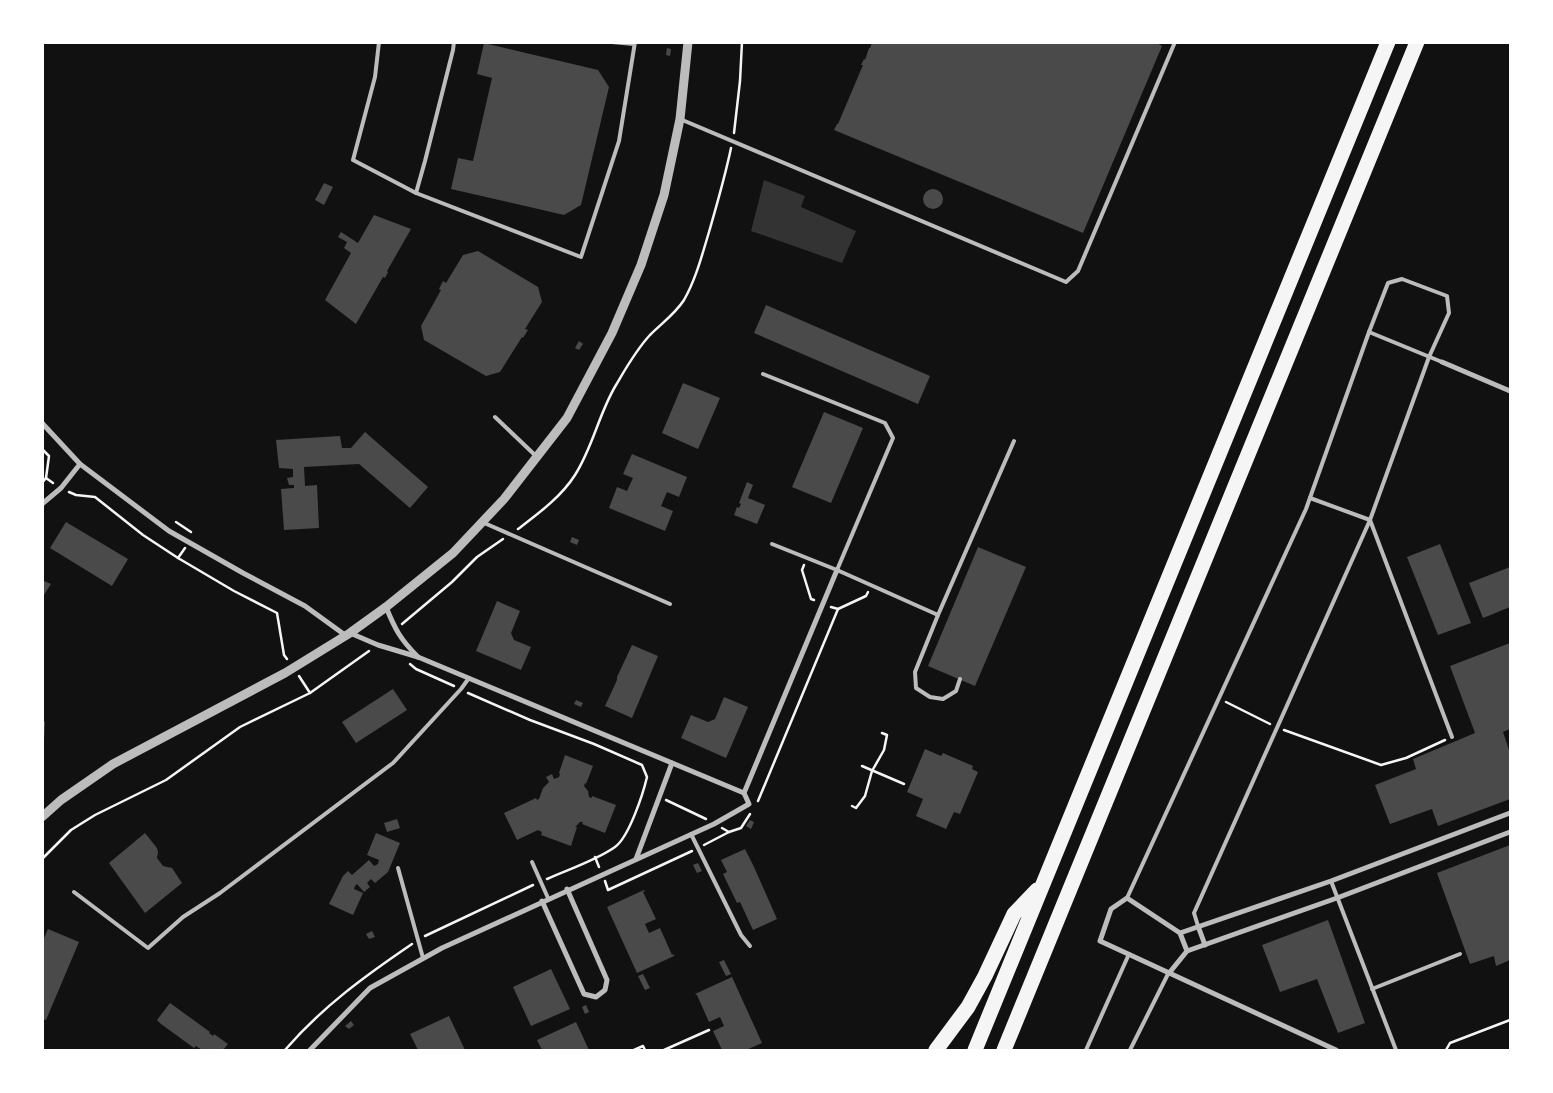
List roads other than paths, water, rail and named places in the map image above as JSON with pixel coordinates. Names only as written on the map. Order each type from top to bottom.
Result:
[{"type":"highway","points":[[976,1050],[1388,42]]},
{"type":"highway","points":[[1004,1050],[1417,42]]},
{"type":"highway","points":[[936,1050],[968,1007],[1014,914],[1044,882]]},
{"type":"street","points":[[42,817],[61,800],[113,764],[293,668],[347,634],[453,553],[504,499],[567,418],[612,333],[641,265],[664,195],[680,119],[688,42]]},
{"type":"street","points":[[1442,362],[1510,391]]},
{"type":"street","points":[[42,424],[80,464],[169,531],[304,606],[347,634],[418,657],[744,793],[749,804],[714,824],[548,898],[442,948],[370,988],[310,1050]]},
{"type":"street","points":[[42,504],[61,488],[80,464]]},
{"type":"street","points":[[744,793],[837,570]]},
{"type":"street","points":[[386,606],[403,642],[418,657]]},
{"type":"street","points":[[636,859],[672,763]]},
{"type":"street","points":[[1180,932],[1331,881],[1510,813]]},
{"type":"street","points":[[1170,972],[1188,951],[1337,898],[1510,832]]},
{"type":"street","points":[[542,901],[584,994],[596,997],[606,990],[607,980],[568,889]]},
{"type":"street","points":[[1188,951],[1180,932],[1127,898],[1110,909],[1100,941],[1336,1050]]},
{"type":"street","points":[[1198,926],[1205,945]]},
{"type":"lane","points":[[379,42],[375,77],[352,160],[416,192],[581,257],[619,141],[634,43],[612,42]]},
{"type":"lane","points":[[416,192],[426,161],[454,42]]},
{"type":"lane","points":[[680,119],[1066,282],[1078,271],[1175,42]]},
{"type":"lane","points":[[1127,898],[1220,699],[1310,498],[1388,283],[1402,279],[1447,296],[1449,313],[1429,357],[1370,520],[1194,913],[1198,926]]},
{"type":"lane","points":[[1369,332],[1442,362]]},
{"type":"lane","points":[[763,374],[885,423],[893,438],[837,570]]},
{"type":"lane","points":[[495,417],[537,456]]},
{"type":"lane","points":[[960,680],[956,691],[943,699],[930,697],[916,688],[914,672],[1014,441]]},
{"type":"lane","points":[[1310,498],[1370,520],[1452,737]]},
{"type":"lane","points":[[482,522],[670,604]]},
{"type":"lane","points":[[772,544],[837,570],[938,615]]},
{"type":"lane","points":[[74,892],[148,948],[183,917],[220,893],[393,763],[461,690],[469,678]]},
{"type":"lane","points":[[691,834],[741,935],[750,946]]},
{"type":"lane","points":[[532,862],[548,898]]},
{"type":"lane","points":[[398,868],[424,958]]},
{"type":"lane","points":[[1331,881],[1396,1050]]},
{"type":"lane","points":[[1086,1050],[1129,954]]},
{"type":"lane","points":[[1372,989],[1460,954]]},
{"type":"lane","points":[[1130,1050],[1170,972]]}]
